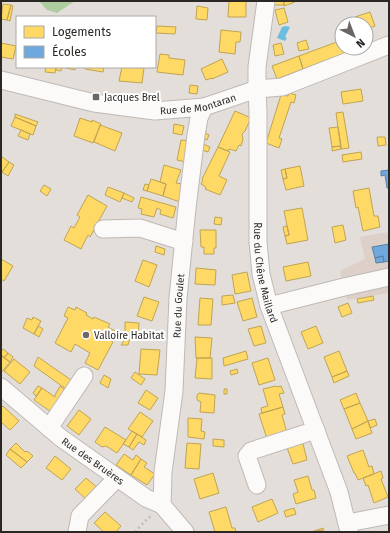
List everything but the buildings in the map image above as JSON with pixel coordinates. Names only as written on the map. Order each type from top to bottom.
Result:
[{"type":"street","name":"Rue du Chêne Maillard","points":[[266,1],[257,67],[258,242],[261,274],[270,306],[339,492],[349,528]]},
{"type":"street","name":"Rue de Montaran","points":[[1,80],[94,103],[155,111],[204,107],[257,89],[282,87],[389,45]]},
{"type":"street","name":"Rue du Goulet","points":[[158,511],[174,391],[178,298],[196,135],[204,107]]},
{"type":"street","points":[[103,229],[140,228],[184,242]]},
{"type":"street","points":[[270,306],[389,277]]},
{"type":"street","points":[[49,428],[84,376]]},
{"type":"street","name":"Rue des Bruères","points":[[1,387],[49,428],[146,498],[158,511],[185,532]]},
{"type":"street","points":[[257,485],[247,456],[251,451],[316,430]]},
{"type":"street","points":[[77,532],[80,516],[117,478]]},
{"type":"street","points":[[349,528],[389,515]]},
{"type":"path","points":[[135,532],[148,518],[158,511]]},
{"type":"shaded area","points":[[389,232],[389,293],[347,300],[340,271],[365,259],[360,237]]},
{"type":"green space","points":[[39,1],[75,1],[57,13],[47,10]]},
{"type":"water","points":[[282,27],[290,27],[285,37],[287,38],[285,41],[277,38]]},
{"type":"place","name":"Jacques Brel","points":[[96,97]]},
{"type":"place","name":"Valloire Habitat","points":[[86,335]]}]
